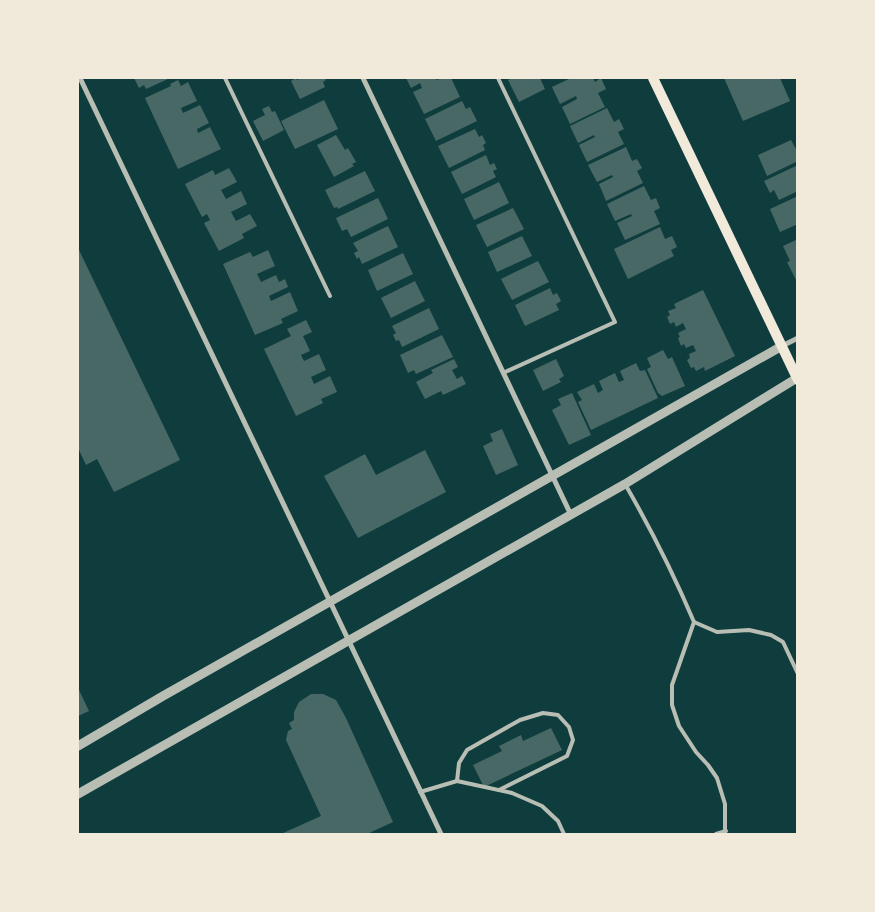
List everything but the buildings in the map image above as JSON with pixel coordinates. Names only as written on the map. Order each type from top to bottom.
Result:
[{"type":"main road","points":[[653,78],[797,379]]},
{"type":"street","points":[[80,78],[441,834]]},
{"type":"street","points":[[363,78],[571,516]]},
{"type":"street","points":[[78,746],[330,601],[798,338]]},
{"type":"street","points":[[78,794],[571,516],[797,379]]},
{"type":"lane","points":[[224,78],[330,296]]},
{"type":"lane","points":[[498,78],[615,322],[503,373]]},
{"type":"lane","points":[[626,484],[652,532],[694,622],[672,685],[672,705],[679,726],[696,752],[717,778],[725,804],[725,833],[716,834]]},
{"type":"lane","points":[[694,622],[717,632],[749,630],[770,635],[784,642],[798,674]]},
{"type":"lane","points":[[457,781],[459,763],[466,750],[520,720],[543,713],[558,715],[569,727],[573,740],[567,756],[499,790]]},
{"type":"lane","points":[[420,792],[457,781],[512,793],[542,806],[558,820],[564,834]]}]
